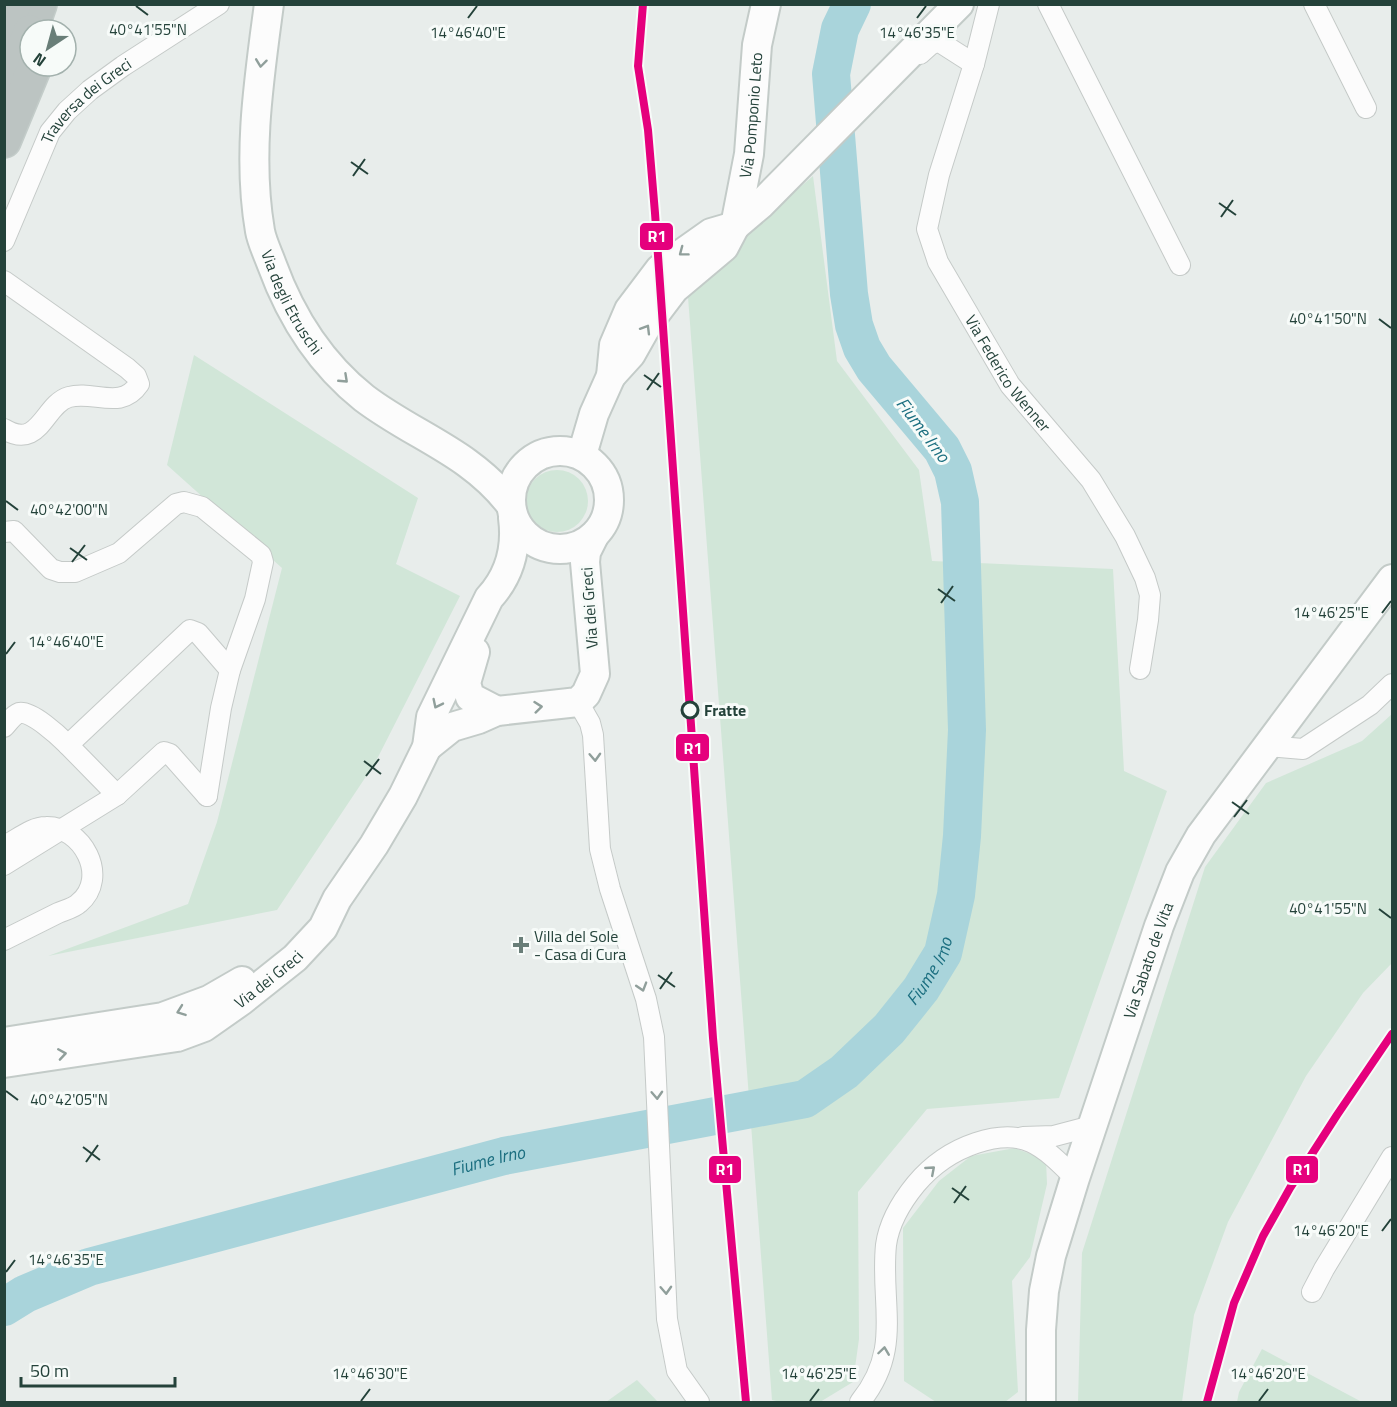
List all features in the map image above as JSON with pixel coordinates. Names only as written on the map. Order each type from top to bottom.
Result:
[{"type":"highway","points":[[4,31],[14,4]]},
{"type":"highway","points":[[4,95],[18,61]]},
{"type":"highway","points":[[4,141],[30,78]]},
{"type":"main road","name":"Via degli Etruschi","points":[[269,4],[257,98],[255,186],[260,233],[282,292],[299,325],[323,360],[364,397],[409,428],[460,456],[497,487],[512,511]]},
{"type":"main road","name":"Via Pomponio Leto","points":[[735,226],[749,154],[757,45],[766,4]]},
{"type":"main road","points":[[582,455],[594,414],[611,376],[614,345],[629,310],[660,269],[711,233],[735,226],[761,204],[959,4]]},
{"type":"main road","points":[[568,450],[582,455],[595,464],[604,477],[609,492],[609,508],[603,523],[594,536],[573,547],[549,548],[537,544],[528,537],[512,511],[511,489],[516,475],[525,463],[538,455],[568,450]]},
{"type":"main road","name":"Via dei Greci","points":[[4,1064],[177,1036],[204,1028],[295,958],[323,928],[337,899],[385,827],[427,747],[431,717],[489,598],[499,587],[512,560],[515,548],[512,511]]},
{"type":"main road","name":"Via dei Greci","points":[[427,747],[452,726],[479,719],[497,711],[578,702],[586,694],[595,674],[585,552],[594,536]]},
{"type":"main road","name":"Via Sabato de Vita","points":[[1041,1402],[1041,1330],[1044,1291],[1051,1256],[1159,926],[1180,872],[1201,835],[1392,579]]},
{"type":"main road","name":"Via dei Greci","points":[[497,711],[470,698],[466,683],[472,659],[501,598],[499,587]]},
{"type":"main road","name":"Via dei Greci","points":[[4,1042],[163,1017],[208,1000],[235,987],[285,947],[337,899]]},
{"type":"street","name":"Traversa dei Greci","points":[[4,241],[50,132],[67,111],[90,90],[123,66],[219,4]]},
{"type":"street","name":"Via Federico Wenner","points":[[989,4],[974,64],[939,175],[927,229],[931,246],[973,325],[1010,385],[1091,480],[1125,536],[1145,578],[1150,595],[1140,669]]},
{"type":"street","points":[[1048,4],[1180,265]]},
{"type":"street","points":[[1314,4],[1366,108]]},
{"type":"street","points":[[870,95],[898,80],[925,49],[935,42],[941,42],[974,64]]},
{"type":"street","points":[[4,281],[127,368],[136,376],[139,384],[134,392],[126,397],[69,397],[27,435],[15,435],[4,429]]},
{"type":"street","points":[[4,532],[14,531],[51,569],[60,572],[75,572],[119,554],[176,504],[184,502],[202,507],[253,547],[261,555],[263,562],[255,599],[230,670],[221,708],[207,796],[170,754],[164,752],[117,795],[4,865]]},
{"type":"street","points":[[68,744],[190,630],[198,633],[230,670]]},
{"type":"street","points":[[1267,746],[1303,749],[1370,705],[1392,684]]},
{"type":"street","points":[[578,702],[590,723],[593,735],[600,849],[646,999],[654,1037],[668,1319],[677,1371],[699,1402]]},
{"type":"street","points":[[4,727],[15,715],[27,714],[53,730],[117,795]]},
{"type":"street","points":[[4,846],[37,828],[46,826],[64,829],[87,850],[93,870],[90,889],[79,903],[4,940]]},
{"type":"street","points":[[860,1402],[877,1378],[884,1356],[887,1303],[886,1244],[901,1205],[922,1177],[948,1156],[962,1148],[983,1141],[1009,1137],[1054,1136],[1092,1126]]},
{"type":"street","points":[[1023,1137],[1051,1153],[1075,1178]]},
{"type":"street","points":[[1312,1292],[1392,1157]]},
{"type":"green space","points":[[813,176],[837,361],[919,470],[932,561],[1113,569],[1124,771],[1167,791],[1059,1098],[927,1109],[858,1192],[859,1339],[853,1382],[820,1402],[781,1402],[772,1400],[687,284]]},
{"type":"green space","points":[[194,355],[418,498],[396,564],[460,596],[375,763],[277,910],[48,956],[188,904],[217,822],[282,568],[167,465]]},
{"type":"green space","points":[[557,470],[574,475],[579,479],[583,484],[588,501],[583,518],[579,523],[574,527],[557,532],[540,527],[535,523],[531,518],[526,501],[531,484],[535,479],[540,475]]},
{"type":"green space","points":[[1392,714],[1392,963],[1363,993],[1306,1076],[1228,1222],[1194,1315],[1182,1402],[1078,1402],[1082,1253],[1205,867],[1266,783],[1362,741]]},
{"type":"green space","points":[[1015,1148],[1046,1160],[1047,1184],[1030,1257],[1012,1281],[1018,1392],[1005,1402],[936,1402],[904,1381],[903,1228],[939,1181],[971,1156]]},
{"type":"green space","points":[[1262,1349],[1362,1402],[1237,1402],[1239,1392]]},
{"type":"green space","points":[[637,1380],[658,1402],[606,1402]]},
{"type":"waterway","name":"Fiume Irno","points":[[4,1307],[25,1294],[89,1267],[504,1156],[805,1099],[844,1072],[889,1029],[921,989],[943,953],[956,895],[962,836],[967,730],[960,502],[953,471],[942,449],[874,368],[862,348],[854,325],[849,294],[831,74],[840,29],[852,4]]},
{"type":"transit line","name":"R1","points":[[643,4],[638,66],[648,130],[655,213],[713,1038],[746,1402]]},
{"type":"transit line","name":"R1","points":[[1207,1402],[1234,1303],[1263,1236],[1290,1188],[1392,1034]]},
{"type":"place","name":"Fratte","points":[[690,710]]},
{"type":"place","name":"Villa del Sole - Casa di Cura","points":[[521,945]]}]
